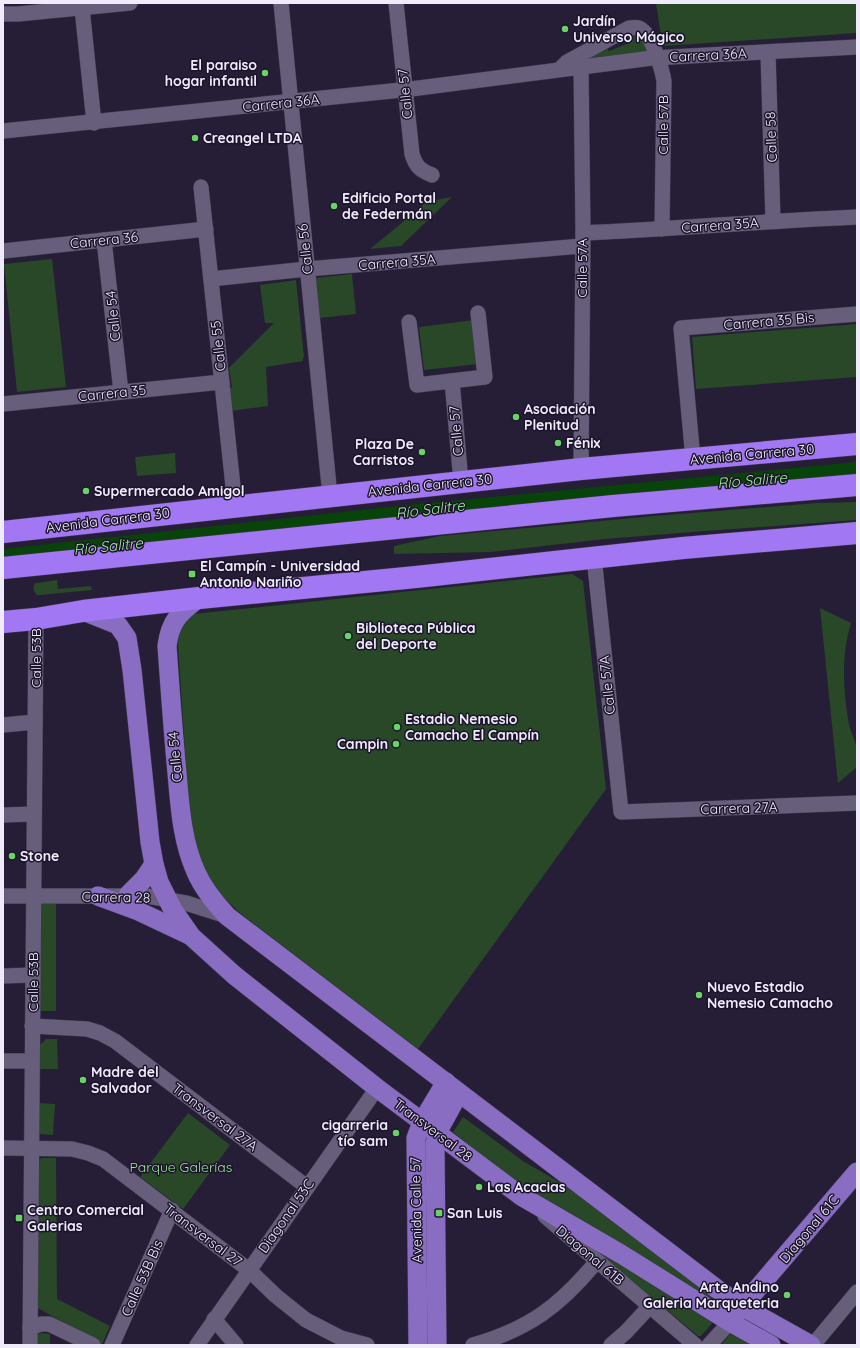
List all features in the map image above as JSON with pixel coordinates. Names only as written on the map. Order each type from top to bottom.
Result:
[{"type":"highway","name":"Avenida Carrera 30","points":[[3,532],[235,505],[581,469],[857,444]]},
{"type":"highway","points":[[3,568],[612,506],[857,486]]},
{"type":"highway","points":[[3,622],[199,598],[416,577],[683,548],[857,533]]},
{"type":"highway","points":[[3,609],[30,608],[83,611]]},
{"type":"main road","name":"Calle 54","points":[[199,598],[181,612],[173,622],[168,638],[167,646],[175,761],[182,823],[187,850],[195,871],[203,885],[227,916]]},
{"type":"main road","points":[[83,611],[118,625],[127,638],[154,864],[167,899]]},
{"type":"main road","points":[[128,895],[144,880],[154,864]]},
{"type":"main road","points":[[98,896],[136,910],[191,936]]},
{"type":"main road","name":"Transversal 28","points":[[167,899],[191,936],[224,967],[377,1088],[521,1196],[620,1254],[730,1322],[771,1345]]},
{"type":"main road","points":[[227,916],[742,1307],[812,1345]]},
{"type":"main road","name":"Avenida Calle 57","points":[[418,1345],[417,1133],[429,1127],[452,1088]]},
{"type":"main road","name":"Avenida Calle 57","points":[[429,1127],[435,1144],[437,1345]]},
{"type":"main road","name":"Diagonal 61C","points":[[730,1322],[857,1172]]},
{"type":"street","points":[[3,14],[12,15],[130,3]]},
{"type":"street","name":"Calle 56","points":[[281,3],[330,496]]},
{"type":"street","name":"Calle 57","points":[[396,3],[412,154],[415,163],[422,171],[432,175]]},
{"type":"street","points":[[82,8],[94,123]]},
{"type":"street","name":"Calle 57B","points":[[559,70],[567,62],[629,28],[639,28],[647,35],[658,58],[664,81],[662,229]]},
{"type":"street","name":"Carrera 36A","points":[[3,131],[94,123],[405,90],[658,58],[857,47]]},
{"type":"street","name":"Calle 58","points":[[768,52],[773,221]]},
{"type":"street","name":"Calle 57A","points":[[581,68],[583,240],[581,469]]},
{"type":"street","name":"Calle 55","points":[[201,187],[235,505]]},
{"type":"street","name":"Carrera 35A","points":[[211,279],[583,240],[662,229],[857,217]]},
{"type":"street","name":"Carrera 36","points":[[3,251],[206,229]]},
{"type":"street","name":"Calle 54","points":[[104,240],[121,392]]},
{"type":"street","points":[[410,322],[417,384],[485,377],[478,313]]},
{"type":"street","name":"Carrera 35 Bis","points":[[693,459],[682,328],[857,314]]},
{"type":"street","name":"Calle 57","points":[[452,381],[461,482]]},
{"type":"street","name":"Carrera 35","points":[[3,404],[222,382]]},
{"type":"street","name":"Calle 57A","points":[[594,557],[621,812]]},
{"type":"street","name":"Calle 53B","points":[[30,1345],[36,619]]},
{"type":"street","points":[[3,725],[35,722]]},
{"type":"street","name":"Carrera 27A","points":[[621,812],[857,803]]},
{"type":"street","points":[[3,815],[34,814]]},
{"type":"street","name":"Carrera 28","points":[[3,896],[147,896],[196,906],[227,916]]},
{"type":"street","points":[[3,976],[33,975]]},
{"type":"street","name":"Transversal 27A","points":[[32,1026],[88,1029],[100,1033],[115,1041],[307,1187]]},
{"type":"street","points":[[3,1061],[32,1061]]},
{"type":"street","name":"Diagonal 53C","points":[[196,1345],[377,1088]]},
{"type":"street","name":"Transversal 27","points":[[3,1148],[72,1149],[103,1159],[249,1270],[276,1296],[306,1320],[340,1338],[366,1345]]},
{"type":"street","name":"Diagonal 61B","points":[[521,1196],[695,1345]]},
{"type":"street","name":"Calle 53B Bis","points":[[112,1345],[172,1210]]},
{"type":"street","points":[[473,1345],[496,1339],[525,1325],[552,1308],[576,1286],[597,1261]]},
{"type":"street","points":[[812,1345],[857,1292]]},
{"type":"street","points":[[611,1345],[626,1332],[650,1306]]},
{"type":"street","points":[[214,1319],[236,1345]]},
{"type":"street","points":[[709,1345],[730,1322]]},
{"type":"street","points":[[30,1328],[41,1324],[49,1324],[93,1345]]},
{"type":"green space","points":[[656,3],[857,3],[857,33],[664,46]]},
{"type":"green space","points":[[638,33],[648,52],[576,61],[607,48],[609,51],[629,43],[630,36]]},
{"type":"green space","points":[[452,197],[401,246],[370,249],[404,221],[403,215],[415,214],[425,202]]},
{"type":"green space","points":[[52,259],[66,387],[17,392],[4,264]]},
{"type":"green space","points":[[352,274],[356,314],[319,318],[315,278]]},
{"type":"green space","points":[[296,280],[304,357],[303,361],[266,367],[268,406],[231,411],[229,390],[232,387],[229,368],[274,323],[265,323],[260,285]]},
{"type":"green space","points":[[474,320],[479,364],[424,370],[419,327]]},
{"type":"green space","points":[[857,324],[857,377],[696,389],[692,337]]},
{"type":"green space","points":[[175,453],[176,473],[137,476],[135,457]]},
{"type":"green space","points":[[857,502],[857,520],[605,539],[490,552],[394,554],[394,546],[440,536],[654,516],[817,503]]},
{"type":"green space","points":[[572,574],[583,581],[606,789],[418,1049],[240,913],[223,897],[207,874],[202,864],[190,827],[178,645],[179,622],[194,614]]},
{"type":"green space","points":[[57,580],[58,589],[91,586],[92,590],[40,595],[37,595],[35,592],[34,587],[36,583]]},
{"type":"green space","points":[[820,608],[851,623],[844,661],[844,686],[849,725],[857,748],[857,767],[838,783]]},
{"type":"green space","points":[[56,900],[56,1011],[39,1011],[38,902]]},
{"type":"green space","points":[[46,1039],[57,1039],[58,1069],[38,1069],[39,1046]]},
{"type":"green space","points":[[38,1103],[55,1104],[53,1135],[38,1134]]},
{"type":"green space","name":"Parque Galerías","points":[[188,1113],[230,1145],[183,1209],[140,1177]]},
{"type":"green space","points":[[463,1117],[523,1161],[568,1187],[664,1260],[724,1303],[719,1308],[511,1179],[453,1132]]},
{"type":"green space","points":[[42,1158],[56,1158],[57,1299],[110,1326],[102,1344],[36,1307],[37,1160]]},
{"type":"green space","points":[[587,1243],[715,1320],[701,1336],[698,1336]]},
{"type":"green space","points":[[732,1332],[760,1345],[721,1345]]},
{"type":"green space","points":[[42,1333],[50,1334],[50,1345],[35,1345],[35,1335]]},
{"type":"water","name":"Río Salitre","points":[[857,462],[857,481],[3,566],[3,549],[398,506]]},
{"type":"place","name":"Jardín Universo Mágico","points":[[565,29]]},
{"type":"place","name":"El paraiso hogar infantil","points":[[265,73]]},
{"type":"place","name":"Creangel LTDA","points":[[195,138]]},
{"type":"place","name":"Edificio Portal de Federmán","points":[[334,206]]},
{"type":"place","name":"Asociación Plenitud","points":[[516,417]]},
{"type":"place","name":"Fénix","points":[[558,443]]},
{"type":"place","name":"Plaza De Carristos","points":[[422,452]]},
{"type":"place","name":"Supermercado Amigol","points":[[86,491]]},
{"type":"place","name":"El Campín - Universidad Antonio Nariño","points":[[192,574]]},
{"type":"place","name":"Biblioteca Pública del Deporte","points":[[348,636]]},
{"type":"place","name":"Estadio Nemesio Camacho El Campín","points":[[397,727]]},
{"type":"place","name":"Campin","points":[[396,744]]},
{"type":"place","name":"Stone","points":[[12,856]]},
{"type":"place","name":"Nuevo Estadio Nemesio Camacho","points":[[699,995]]},
{"type":"place","name":"Madre del Salvador","points":[[83,1080]]},
{"type":"place","name":"cigarreria tío sam","points":[[396,1133]]},
{"type":"place","name":"Las Acacias","points":[[479,1187]]},
{"type":"place","name":"San Luis","points":[[439,1213]]},
{"type":"place","name":"Centro Comercial Galerias","points":[[19,1218]]},
{"type":"place","name":"Arte Andino Galeria Marqueteria","points":[[787,1295]]}]
